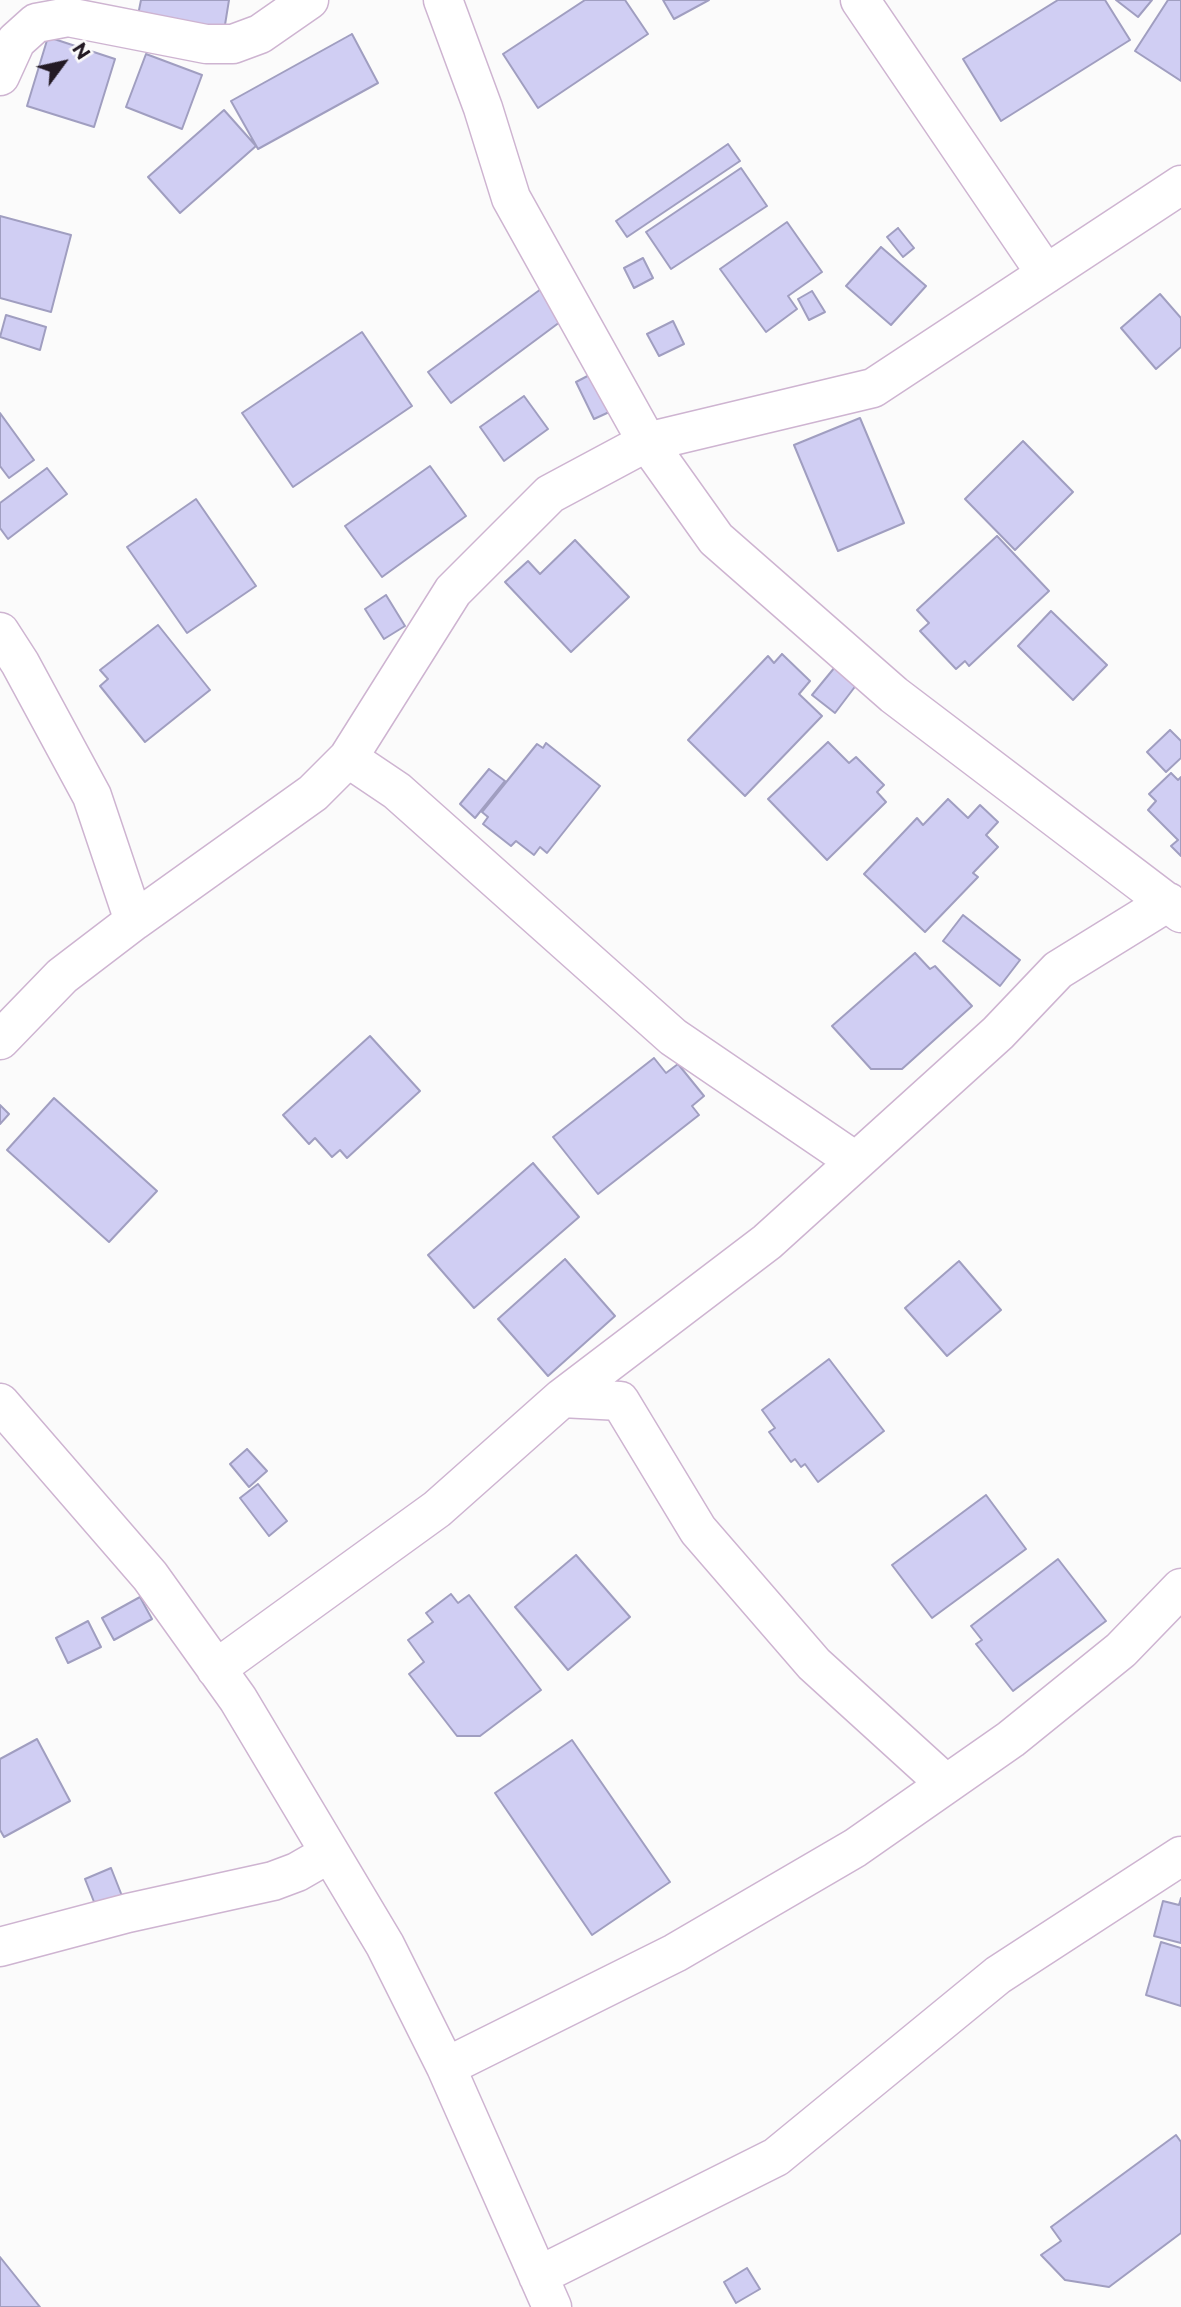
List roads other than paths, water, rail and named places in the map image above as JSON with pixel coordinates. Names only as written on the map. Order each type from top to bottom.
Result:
[{"type":"street","points":[[0,76],[16,41],[29,0]]},
{"type":"street","points":[[16,41],[36,23],[68,17],[206,44],[233,44],[260,34],[309,0]]},
{"type":"street","points":[[216,1669],[437,1509],[562,1398],[767,1242],[998,1033],[1058,970],[1175,907],[894,695],[716,539],[647,442],[511,198],[483,108],[443,0]]},
{"type":"street","points":[[860,0],[1045,274]]},
{"type":"street","points":[[0,1040],[62,976],[313,793],[348,758],[453,591],[550,494],[647,442],[873,388],[1181,185]]},
{"type":"street","points":[[0,632],[20,663],[92,796],[134,921]]},
{"type":"street","points":[[348,758],[397,792],[673,1037],[855,1161]]},
{"type":"street","points":[[562,1398],[620,1401],[698,1530],[814,1664],[946,1784]]},
{"type":"street","points":[[0,1403],[150,1576],[238,1699],[385,1945],[446,2067],[545,2292],[776,2157],[998,1975],[1181,1856]]},
{"type":"street","points":[[446,2067],[675,1953],[855,1848],[1011,1739],[1121,1650],[1181,1588]]},
{"type":"street","points":[[0,1947],[128,1913],[273,1881],[297,1872],[330,1853]]}]
